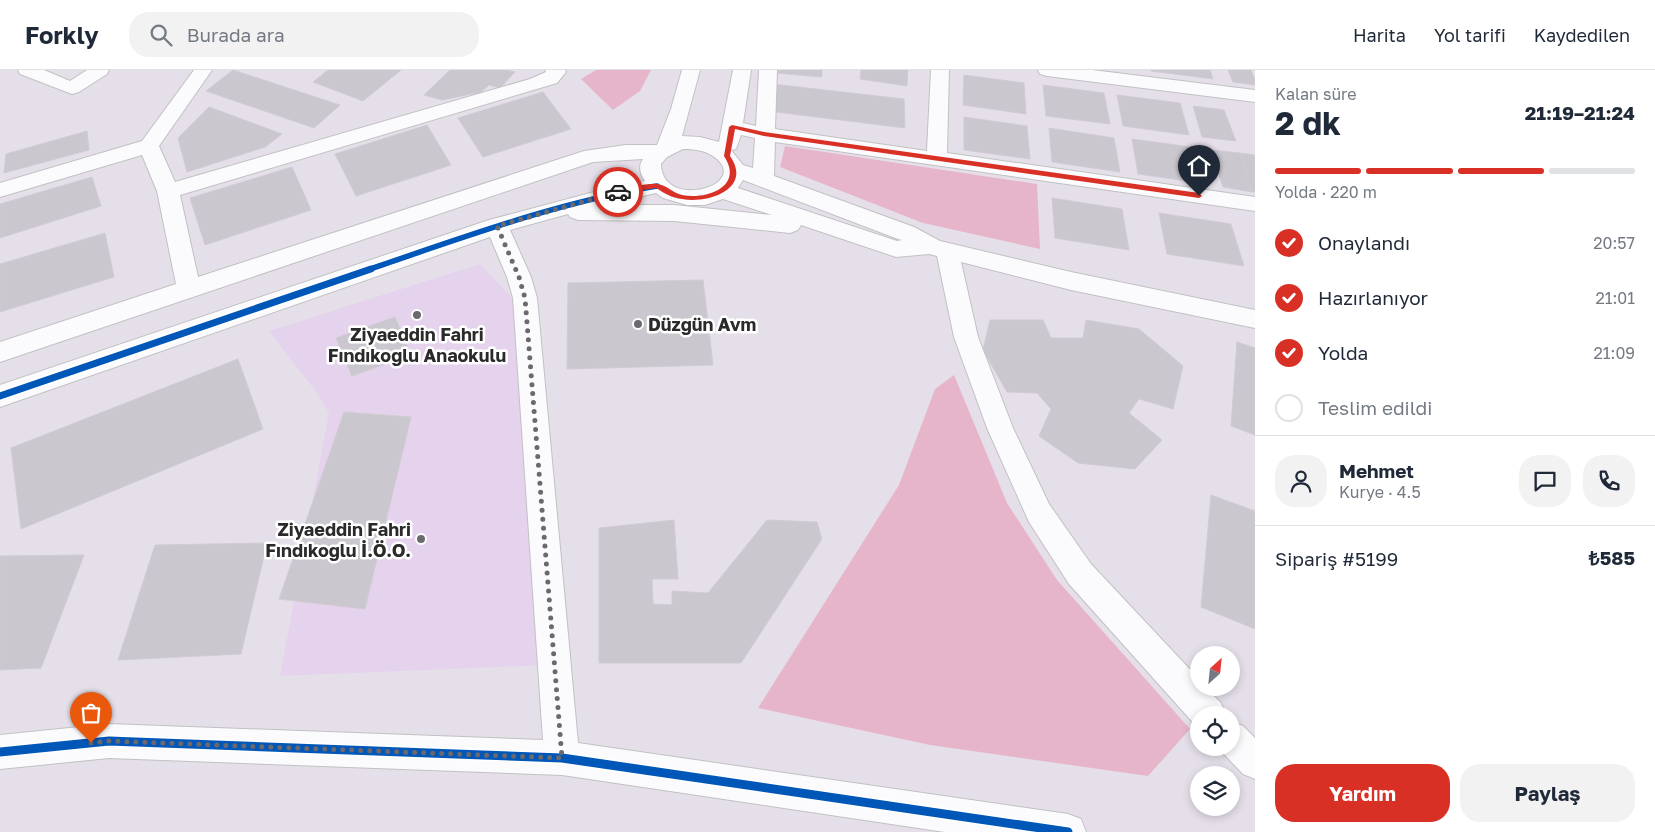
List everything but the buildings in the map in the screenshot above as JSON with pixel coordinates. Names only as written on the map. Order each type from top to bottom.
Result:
[{"type":"street","points":[[27,70],[72,88],[100,70]]},
{"type":"street","points":[[0,190],[149,146],[204,70]]},
{"type":"street","points":[[168,191],[550,79],[557,72],[554,70]]},
{"type":"street","points":[[691,70],[681,109],[663,150],[652,160],[650,168],[651,177],[657,186],[668,193],[681,197],[704,197],[723,191],[731,183],[734,174],[730,162],[732,127],[742,70]]},
{"type":"street","points":[[764,180],[764,134],[768,70]]},
{"type":"street","points":[[937,158],[940,70]]},
{"type":"street","points":[[1047,70],[1255,96]]},
{"type":"street","points":[[732,127],[764,134],[1255,204]]},
{"type":"street","points":[[0,352],[591,156],[663,150],[680,143],[700,144],[718,149],[730,162],[764,180],[906,233],[939,249],[966,337],[1000,428],[1039,513],[1080,574],[1201,706]]},
{"type":"street","points":[[149,146],[168,191],[189,288]]},
{"type":"street","points":[[0,396],[497,226],[620,192],[657,186]]},
{"type":"street","points":[[723,191],[896,248],[939,249],[1071,280],[1255,319]]},
{"type":"street","points":[[549,212],[674,213],[776,225],[827,225]]},
{"type":"street","points":[[497,226],[519,277],[525,298],[562,758]]},
{"type":"street","points":[[0,752],[109,741],[562,758],[1068,832]]},
{"type":"street","points":[[1240,747],[1255,762]]},
{"type":"shaded area","points":[[596,70],[651,70],[640,91],[613,110],[581,79]]},
{"type":"shaded area","points":[[785,146],[1037,184],[1040,249],[923,223],[780,167]]},
{"type":"shaded area","name":"Ziyaeddin Fahri Fındıkoğlu İ.Ö.O.","points":[[480,264],[513,299],[524,379],[548,665],[280,676],[329,413],[317,393],[269,331]]},
{"type":"shaded area","points":[[954,375],[1007,503],[1057,580],[1190,729],[1148,776],[930,745],[758,708],[899,485],[935,389]]},
{"type":"cycle path","points":[[0,396],[497,226],[620,192],[657,186]]},
{"type":"cycle path","points":[[0,752],[109,741],[562,758],[1068,832]]},
{"type":"way so far","points":[[91,743],[109,741],[562,758],[529,367],[525,298],[519,277],[497,226],[618,192]]},
{"type":"place","name":"Ziyaeddin Fahri Fındıkoğlu Anaokulu","points":[[417,315]]},
{"type":"place","name":"Düzgün Avm","points":[[638,324]]},
{"type":"place","name":"Ziyaeddin Fahri Fındıkoğlu İ.Ö.O.","points":[[421,539]]},
{"type":"route","points":[[618,192],[657,186],[668,193],[681,197],[696,198],[710,196],[723,191],[731,183],[734,174],[733,164],[727,156],[732,127],[764,134],[792,136],[1199,196]]}]
